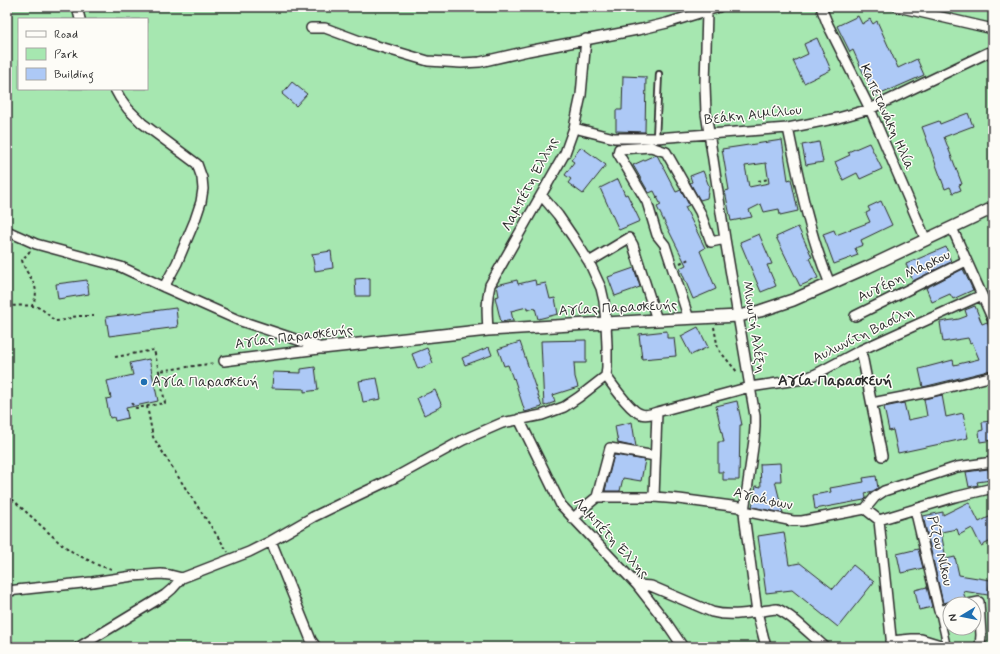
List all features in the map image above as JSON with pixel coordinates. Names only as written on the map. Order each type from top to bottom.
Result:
[{"type":"street","points":[[77,7],[80,18]]},
{"type":"street","points":[[311,28],[325,28],[360,41],[428,61],[461,64],[480,62],[586,39],[642,29],[719,7]]},
{"type":"street","name":"Καπετανάκη Ηλία","points":[[823,7],[822,10],[828,25],[870,109],[926,240]]},
{"type":"street","points":[[898,7],[993,29]]},
{"type":"street","name":"Μινωτή Αλέξη","points":[[707,11],[705,85],[706,113],[725,239],[755,416],[756,427],[744,511],[744,522],[757,612],[766,647]]},
{"type":"street","name":"Λαμπέτη Έλλης","points":[[488,330],[486,311],[490,285],[542,196],[565,153],[574,128],[581,95],[586,39]]},
{"type":"street","name":"Βεάκη Αιμίλιου","points":[[574,128],[614,138],[656,138],[788,128],[838,118],[870,109],[993,51]]},
{"type":"street","points":[[116,90],[128,109],[142,124],[197,164],[202,178],[203,189],[197,214],[177,263],[164,287]]},
{"type":"street","points":[[788,128],[808,217],[818,254],[830,284]]},
{"type":"street","points":[[689,319],[665,245],[657,235],[648,202],[618,153],[619,149],[651,147],[666,152],[700,212],[711,242],[725,239]]},
{"type":"street","points":[[79,647],[165,595],[182,578],[249,552],[354,496],[394,478],[463,440],[502,423],[542,415],[564,407],[606,376],[606,323],[601,288],[589,262],[558,215],[542,196]]},
{"type":"street","name":"Αγίας Παρασκευής","points":[[224,361],[322,348],[488,330],[739,316],[793,300],[993,208]]},
{"type":"street","points":[[952,228],[993,320]]},
{"type":"street","points":[[7,231],[36,244],[121,267],[238,320],[322,348]]},
{"type":"street","points":[[589,262],[629,238],[633,245],[657,320]]},
{"type":"street","name":"Αυγέρη Μάρκου","points":[[855,316],[966,261]]},
{"type":"street","name":"Αυλωνίτη Βασίλη","points":[[606,376],[630,406],[641,415],[646,415],[750,387],[804,379],[861,350],[982,295]]},
{"type":"street","points":[[861,350],[882,456]]},
{"type":"street","points":[[872,402],[934,391],[993,376]]},
{"type":"street","points":[[654,497],[657,412]]},
{"type":"street","name":"Λαμπέτη Έλλης","points":[[519,419],[561,505],[637,585],[666,622],[683,647]]},
{"type":"street","points":[[574,518],[597,497],[610,448],[655,456]]},
{"type":"street","points":[[947,647],[921,639],[912,638],[892,644],[879,520],[865,508],[884,491],[957,467],[993,462]]},
{"type":"street","points":[[879,520],[961,495],[993,488]]},
{"type":"street","name":"Αγράφων","points":[[597,497],[679,498],[738,507],[744,511],[793,521],[802,521],[865,508]]},
{"type":"street","name":"Ρίζου Νίκου","points":[[915,509],[947,647]]},
{"type":"street","points":[[271,541],[311,640],[316,647]]},
{"type":"street","points":[[7,591],[132,576],[170,574],[182,578]]},
{"type":"street","points":[[637,585],[651,586],[720,614],[732,615],[778,609],[783,611],[825,647]]},
{"type":"street","points":[[980,647],[981,636]]},
{"type":"lane","points":[[656,138],[659,74]]},
{"type":"path","points":[[758,180],[769,179]]},
{"type":"path","points":[[32,306],[36,299],[34,281],[22,265],[22,260],[36,244]]},
{"type":"path","points":[[7,306],[32,306],[40,308],[55,321],[66,320],[79,316],[94,316]]},
{"type":"path","points":[[713,318],[718,348],[750,387]]},
{"type":"path","points":[[115,357],[154,350],[165,403],[136,408],[131,403]]},
{"type":"path","points":[[159,371],[224,361]]},
{"type":"path","points":[[148,406],[153,436],[194,502],[233,559]]},
{"type":"path","points":[[7,496],[60,543],[74,553],[100,566],[113,570]]},
{"type":"green space","points":[[7,7],[993,7],[993,647],[7,647]]},
{"type":"building","points":[[858,16],[862,24],[870,19],[873,24],[877,21],[898,68],[917,59],[924,75],[874,97],[853,50],[850,52],[837,26]]},
{"type":"building","points":[[817,38],[831,70],[804,83],[793,61],[808,54],[804,44]]},
{"type":"building","points":[[623,76],[646,77],[645,132],[616,131],[616,110],[622,110]]},
{"type":"building","points":[[292,82],[307,94],[296,106],[282,94]]},
{"type":"building","points":[[968,113],[973,126],[944,137],[962,184],[959,185],[961,190],[953,193],[950,187],[945,189],[922,127],[939,121],[940,124]]},
{"type":"building","points":[[782,140],[788,180],[791,179],[798,211],[780,215],[779,209],[764,212],[761,204],[749,210],[752,217],[731,221],[725,191],[729,190],[722,149]],"holes":[[[766,163],[769,183],[749,187],[745,166]]]},
{"type":"building","points":[[819,142],[823,162],[806,165],[802,145]]},
{"type":"building","points":[[869,143],[882,169],[860,179],[857,173],[843,180],[835,162],[850,155],[848,152]]},
{"type":"building","points":[[581,147],[606,165],[583,194],[568,183],[571,179],[565,175],[574,162],[571,160]]},
{"type":"building","points":[[657,155],[676,192],[681,190],[689,205],[685,207],[705,248],[700,251],[716,289],[693,299],[680,268],[686,265],[657,207],[661,205],[654,191],[649,193],[633,165]]},
{"type":"building","points":[[703,171],[709,186],[707,198],[700,200],[690,183],[692,182],[690,176]]},
{"type":"building","points":[[618,179],[625,195],[627,194],[640,221],[619,230],[600,188]]},
{"type":"building","points":[[881,201],[892,225],[861,240],[863,245],[855,248],[858,255],[834,264],[823,234],[834,230],[836,235],[870,222],[866,213],[870,211],[868,207]]},
{"type":"building","points":[[798,227],[812,257],[809,258],[818,278],[800,286],[776,237]]},
{"type":"building","points":[[759,234],[772,264],[767,265],[776,286],[761,292],[740,242]]},
{"type":"building","points":[[946,247],[951,262],[913,281],[906,264]]},
{"type":"building","points":[[331,251],[333,268],[315,271],[312,254]]},
{"type":"building","points":[[634,268],[640,287],[615,296],[608,277]]},
{"type":"building","points":[[963,269],[973,290],[953,299],[950,294],[932,302],[926,288]]},
{"type":"building","points":[[370,278],[370,296],[356,296],[355,279]]},
{"type":"building","points":[[87,280],[89,294],[58,299],[56,284]]},
{"type":"building","points":[[517,280],[518,284],[535,280],[536,285],[546,283],[550,299],[555,298],[558,314],[538,319],[535,308],[527,310],[527,307],[511,311],[513,320],[501,322],[495,297],[499,296],[497,285]]},
{"type":"building","points":[[975,306],[982,324],[987,322],[993,338],[993,369],[923,387],[919,369],[953,360],[954,365],[979,359],[972,342],[970,343],[968,338],[943,342],[940,322],[967,316],[965,310]]},
{"type":"building","points":[[176,308],[178,327],[109,336],[106,317]]},
{"type":"building","points":[[698,327],[708,347],[691,355],[681,336]]},
{"type":"building","points":[[667,331],[667,338],[674,338],[676,356],[642,359],[639,334]]},
{"type":"building","points":[[586,340],[586,363],[574,363],[575,377],[578,387],[553,395],[555,402],[544,406],[541,341]]},
{"type":"building","points":[[520,342],[542,407],[525,412],[514,378],[513,379],[508,365],[504,366],[498,349]]},
{"type":"building","points":[[489,347],[492,355],[465,365],[462,358]]},
{"type":"building","points":[[427,348],[433,363],[418,369],[412,354]]},
{"type":"building","points":[[149,359],[158,401],[126,408],[128,418],[115,421],[114,417],[110,418],[106,399],[111,398],[107,381],[133,375],[130,363]]},
{"type":"building","points":[[315,367],[318,390],[304,392],[304,389],[272,388],[273,372],[301,373],[301,369]]},
{"type":"building","points":[[377,378],[381,399],[363,402],[359,381]]},
{"type":"building","points":[[435,390],[442,406],[424,415],[417,398]]},
{"type":"building","points":[[942,395],[946,417],[963,413],[968,438],[898,453],[893,430],[889,431],[884,407],[904,403],[908,420],[927,416],[924,399]]},
{"type":"building","points":[[737,401],[742,425],[740,425],[739,480],[723,480],[723,472],[718,472],[718,442],[724,442],[716,406]]},
{"type":"building","points":[[993,421],[993,440],[980,442],[979,431],[983,430],[982,422]]},
{"type":"building","points":[[632,422],[636,447],[618,443],[615,426]]},
{"type":"building","points":[[614,455],[645,460],[641,481],[623,478],[620,491],[605,491]]},
{"type":"building","points":[[780,463],[781,481],[775,481],[783,513],[752,507],[756,486],[761,487],[760,464]]},
{"type":"building","points":[[988,469],[991,480],[977,482],[978,485],[969,487],[966,472]]},
{"type":"building","points":[[876,476],[878,488],[865,493],[866,498],[864,500],[815,509],[813,495],[831,492],[830,488],[864,482],[863,478]]},
{"type":"building","points":[[969,502],[979,522],[993,515],[993,540],[981,546],[972,528],[959,535],[957,529],[941,532],[946,559],[955,557],[959,575],[990,580],[988,595],[963,591],[964,596],[942,596],[942,599],[923,516],[943,512],[943,515]]},
{"type":"building","points":[[784,532],[789,565],[800,563],[833,589],[853,565],[874,582],[838,627],[792,590],[766,593],[758,536]]},
{"type":"building","points":[[918,549],[923,568],[901,573],[897,554]]},
{"type":"building","points":[[927,587],[932,607],[919,610],[915,590]]},
{"type":"place","name":"Αγία Παρασκευή","points":[[144,382]]},
{"type":"district","name":"Αγία Παρασκευή","points":[[835,381]]}]
